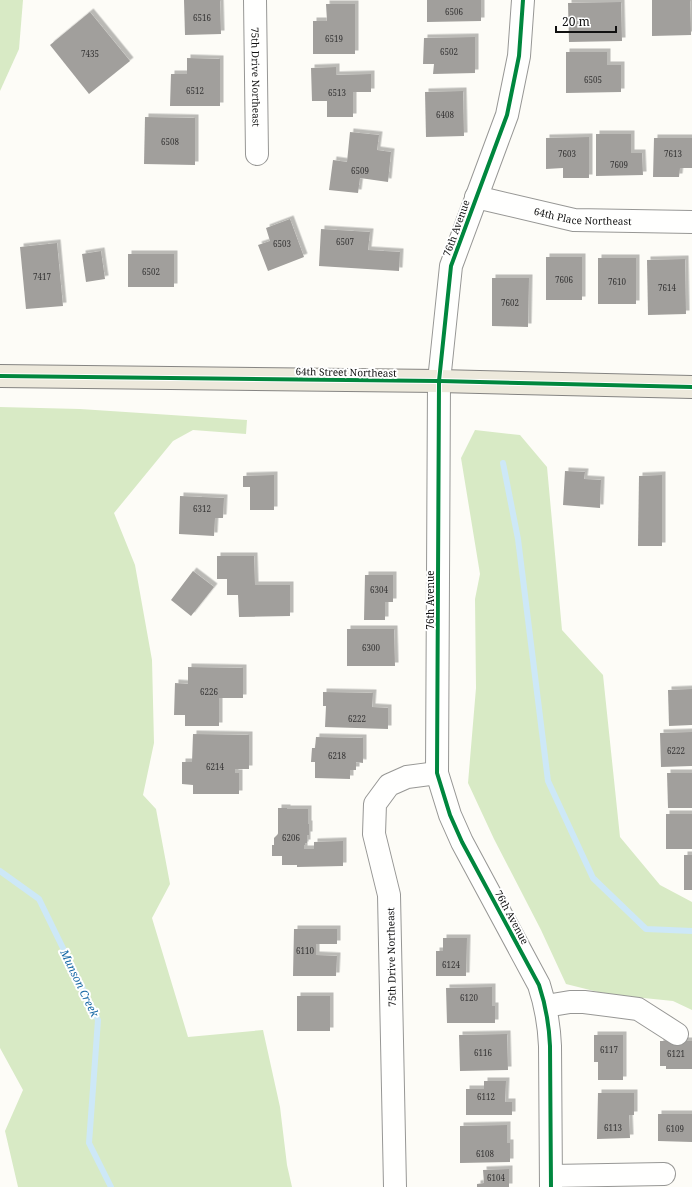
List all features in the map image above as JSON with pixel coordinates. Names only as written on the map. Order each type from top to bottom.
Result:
[{"type":"main road","name":"64th Street Northeast","points":[[0,376],[439,381],[692,387]]},
{"type":"street","name":"75th Drive Northeast","points":[[255,0],[257,154]]},
{"type":"street","name":"76th Avenue","points":[[523,0],[519,56],[507,115],[451,266],[439,381],[437,773],[453,822],[539,985],[546,1006],[549,1023],[550,1046],[551,1182]]},
{"type":"street","name":"64th Place Northeast","points":[[476,197],[574,220],[692,222]]},
{"type":"street","name":"75th Drive Northeast","points":[[395,1187],[390,895],[374,834],[375,804],[389,785],[407,777],[437,773]]},
{"type":"street","points":[[546,1006],[570,1002],[584,1002],[638,1009],[677,1034]]},
{"type":"street","points":[[551,1182],[664,1174]]},
{"type":"green space","points":[[0,0],[23,0],[19,49],[0,91]]},
{"type":"green space","points":[[0,407],[80,409],[247,420],[246,434],[193,430],[173,441],[114,513],[135,565],[152,660],[154,743],[143,795],[156,809],[170,884],[152,918],[188,1037],[263,1030],[280,1107],[287,1165],[292,1187],[18,1187],[5,1131],[23,1090],[0,1048]]},
{"type":"green space","points":[[475,430],[520,435],[547,467],[562,630],[603,675],[620,837],[660,885],[692,902],[692,1010],[673,1001],[598,992],[566,984],[468,783],[476,688],[475,599],[480,574],[461,458]]},
{"type":"building","points":[[184,0],[220,0],[221,34],[185,35]]},
{"type":"building","points":[[427,0],[481,0],[481,21],[427,22]]},
{"type":"building","points":[[652,0],[690,0],[691,35],[652,36]]},
{"type":"building","points":[[621,2],[622,41],[569,42],[568,3]]},
{"type":"building","points":[[326,4],[355,4],[355,54],[313,54],[313,21],[327,21]]},
{"type":"building","points":[[90,12],[130,61],[89,94],[50,45]]},
{"type":"building","points":[[475,37],[475,73],[433,74],[434,64],[423,64],[424,38]]},
{"type":"building","points":[[566,52],[607,52],[607,65],[621,65],[621,92],[566,93]]},
{"type":"building","points":[[187,58],[220,59],[220,106],[170,106],[171,74],[187,74]]},
{"type":"building","points":[[336,67],[336,75],[371,74],[371,92],[353,92],[353,117],[327,117],[327,101],[312,101],[311,68]]},
{"type":"building","points":[[463,91],[464,136],[426,137],[425,92]]},
{"type":"building","points":[[145,117],[195,118],[195,165],[144,164]]},
{"type":"building","points":[[350,132],[379,135],[377,150],[391,152],[388,182],[360,178],[358,193],[329,190],[333,160],[347,162]]},
{"type":"building","points":[[596,134],[631,134],[631,153],[642,153],[643,175],[596,176]]},
{"type":"building","points":[[589,137],[589,178],[563,178],[563,168],[546,169],[546,138]]},
{"type":"building","points":[[654,138],[692,138],[692,168],[680,168],[679,177],[653,177]]},
{"type":"building","points":[[290,219],[304,257],[268,271],[258,245],[270,241],[266,228]]},
{"type":"building","points":[[321,229],[370,232],[368,250],[400,252],[399,271],[319,266]]},
{"type":"building","points":[[57,243],[63,306],[26,309],[20,247]]},
{"type":"building","points":[[101,251],[105,279],[86,282],[82,254]]},
{"type":"building","points":[[128,254],[174,254],[174,287],[128,287]]},
{"type":"building","points":[[546,257],[582,257],[582,300],[546,300]]},
{"type":"building","points":[[598,258],[636,258],[636,304],[598,304]]},
{"type":"building","points":[[685,259],[686,314],[648,315],[647,260]]},
{"type":"building","points":[[492,278],[529,278],[528,327],[492,326]]},
{"type":"building","points":[[565,471],[585,472],[584,479],[601,480],[600,508],[563,505]]},
{"type":"building","points":[[274,475],[274,510],[250,510],[250,487],[243,487],[243,476]]},
{"type":"building","points":[[662,475],[662,546],[638,546],[639,476]]},
{"type":"building","points":[[180,496],[224,498],[223,518],[215,518],[214,536],[179,534]]},
{"type":"building","points":[[217,556],[254,556],[255,585],[290,585],[290,616],[239,617],[238,595],[227,595],[227,579],[217,579]]},
{"type":"building","points":[[193,571],[214,587],[191,616],[171,600]]},
{"type":"building","points":[[365,575],[393,575],[393,602],[385,602],[385,620],[364,620]]},
{"type":"building","points":[[347,629],[394,629],[395,666],[347,666]]},
{"type":"building","points":[[188,667],[243,668],[243,698],[219,698],[219,726],[185,726],[185,715],[174,715],[175,683],[188,684]]},
{"type":"building","points":[[692,689],[692,725],[669,726],[668,690]]},
{"type":"building","points":[[323,692],[373,693],[372,707],[388,708],[388,729],[325,727],[326,706],[323,706]]},
{"type":"building","points":[[692,732],[692,766],[661,767],[660,733]]},
{"type":"building","points":[[193,734],[249,735],[249,769],[235,769],[235,773],[239,773],[239,794],[193,794],[193,785],[182,784],[182,762],[192,762]]},
{"type":"building","points":[[316,737],[363,738],[363,763],[356,762],[356,770],[350,770],[350,779],[315,778],[315,762],[311,762],[312,748],[315,748]]},
{"type":"building","points":[[667,773],[692,773],[692,808],[668,808]]},
{"type":"building","points":[[278,808],[308,809],[309,835],[307,835],[307,843],[304,845],[304,849],[314,849],[314,842],[343,841],[343,866],[297,867],[297,865],[282,865],[282,856],[272,856],[272,845],[274,845],[274,838],[278,834]]},
{"type":"building","points":[[666,814],[692,814],[692,849],[666,849]]},
{"type":"building","points":[[684,855],[692,855],[692,890],[684,890]]},
{"type":"building","points":[[294,929],[337,929],[337,944],[316,944],[316,955],[337,956],[336,976],[293,976]]},
{"type":"building","points":[[443,938],[467,938],[466,976],[436,976],[436,951],[443,951]]},
{"type":"building","points":[[492,987],[492,1006],[495,1006],[495,1023],[447,1023],[446,988]]},
{"type":"building","points":[[297,996],[330,996],[330,1031],[297,1031]]},
{"type":"building","points":[[507,1034],[508,1070],[460,1071],[459,1035]]},
{"type":"building","points":[[594,1035],[623,1035],[623,1080],[598,1080],[598,1062],[594,1062]]},
{"type":"building","points":[[660,1041],[692,1041],[692,1069],[666,1069],[666,1066],[660,1066]]},
{"type":"building","points":[[484,1081],[506,1081],[505,1102],[512,1102],[512,1115],[466,1115],[466,1089],[484,1089]]},
{"type":"building","points":[[598,1093],[634,1093],[634,1115],[629,1115],[630,1138],[597,1139]]},
{"type":"building","points":[[658,1114],[692,1114],[692,1142],[658,1141]]},
{"type":"building","points":[[507,1125],[507,1143],[510,1143],[510,1162],[460,1163],[460,1126]]},
{"type":"building","points":[[509,1169],[509,1187],[477,1187],[477,1184],[484,1183],[483,1170]]},
{"type":"waterway","points":[[503,463],[518,539],[548,781],[593,878],[646,929],[692,931]]},
{"type":"waterway","name":"Munson Creek","points":[[0,871],[39,899],[98,1020],[89,1143],[111,1187]]},
{"type":"cycle path","points":[[523,0],[519,56],[507,115],[451,266],[439,381],[437,773],[450,815],[462,842],[539,985],[544,1000],[550,1046],[551,1187]]},
{"type":"cycle path","points":[[0,376],[439,381],[692,387]]}]
